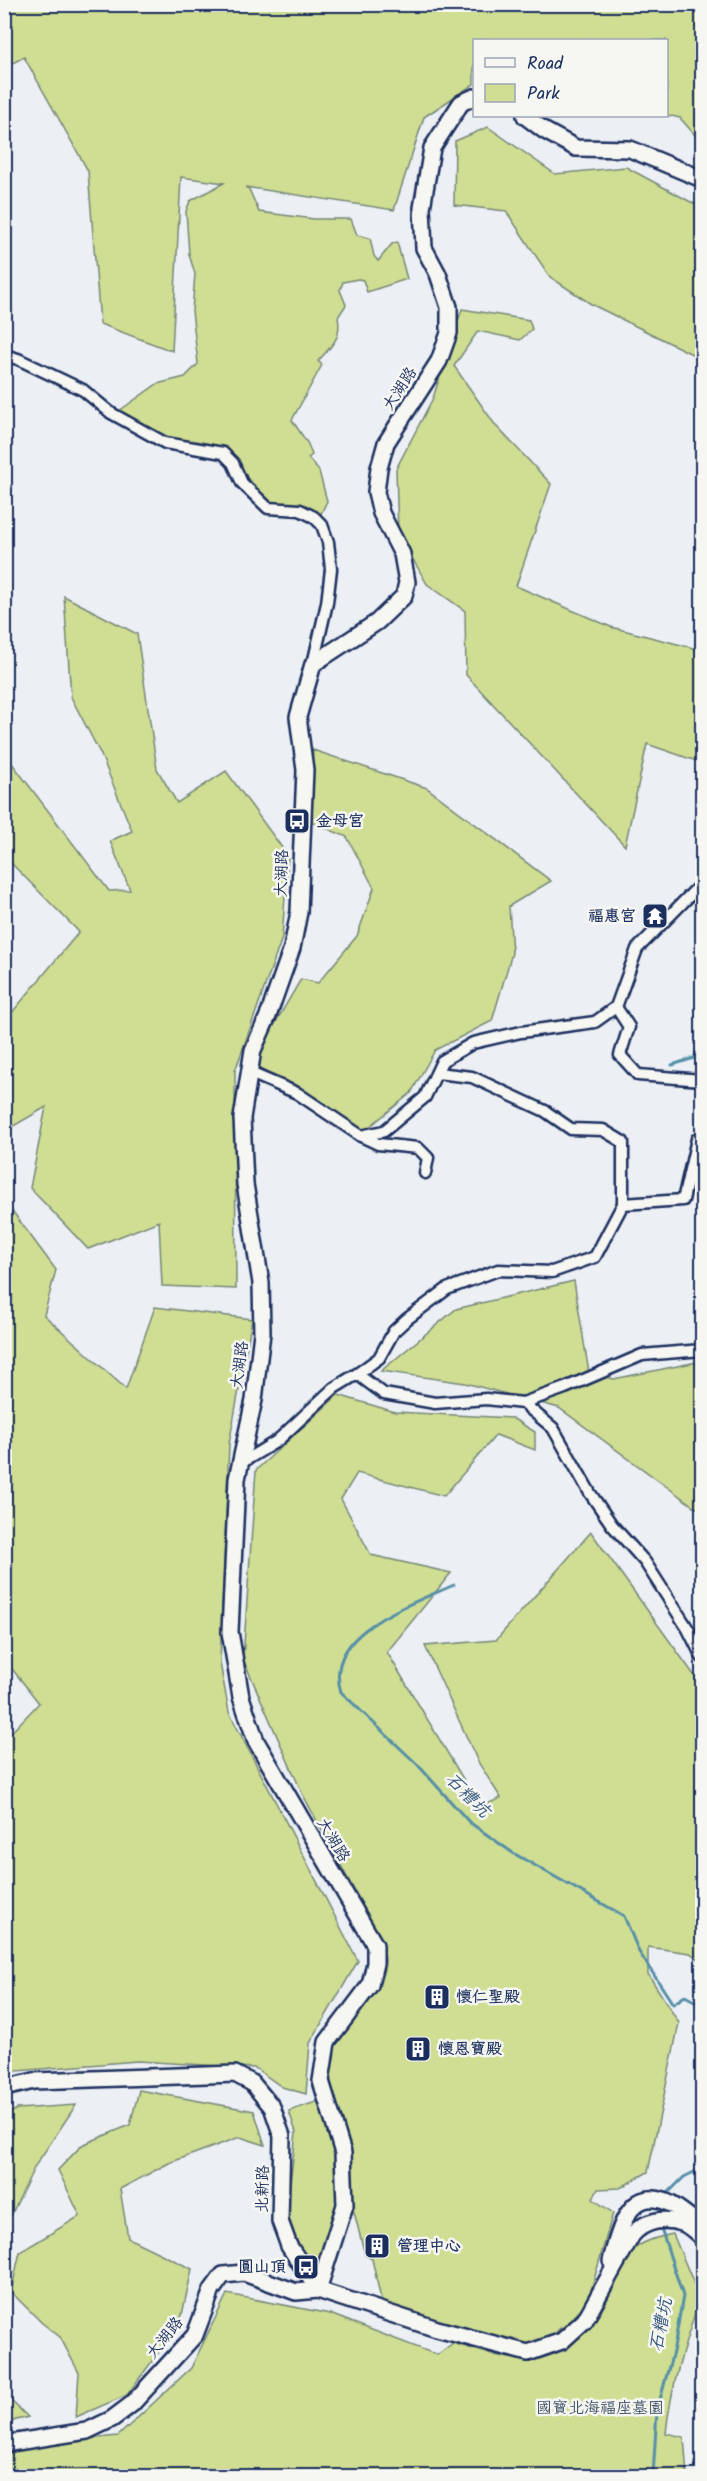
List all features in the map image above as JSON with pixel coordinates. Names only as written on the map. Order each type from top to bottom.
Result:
[{"type":"street","name":"大湖路","points":[[4,2444],[87,2431],[112,2419],[132,2404],[195,2335],[212,2290],[223,2275],[243,2272],[296,2292],[318,2290],[345,2205],[344,2153],[321,2081],[327,2042],[370,1984],[375,1963],[375,1945],[256,1741],[241,1697],[230,1632],[237,1479],[254,1400],[262,1333],[261,1283],[245,1184],[242,1118],[253,1050],[268,1016],[292,948],[299,912],[305,770],[298,717],[313,664],[377,622],[404,596],[407,582],[402,554],[381,513],[376,492],[379,468],[386,443],[440,361],[449,333],[449,307],[438,274],[424,248],[422,208],[432,148],[461,103],[473,97]]},
{"type":"street","points":[[526,117],[545,131],[576,148],[630,149],[702,179]]},
{"type":"street","points":[[4,355],[18,358],[83,390],[111,413],[140,432],[165,443],[224,453],[233,463],[242,483],[268,507],[300,510],[314,517],[322,525],[328,542],[331,569],[327,603],[313,664]]},
{"type":"street","points":[[361,1136],[384,1131],[425,1096],[442,1061],[472,1043],[521,1032],[595,1022],[615,1007],[637,949],[702,883]]},
{"type":"street","points":[[615,1007],[629,1027],[620,1055],[638,1076],[702,1080]]},
{"type":"street","points":[[248,1072],[297,1094],[361,1136],[378,1144],[418,1148],[428,1158],[425,1173]]},
{"type":"street","points":[[241,1463],[277,1441],[334,1388],[380,1358],[394,1331],[447,1289],[498,1270],[552,1272],[595,1257],[623,1204],[623,1142],[603,1130],[572,1129],[545,1111],[472,1077],[437,1073]]},
{"type":"street","points":[[623,1204],[683,1200],[697,1139],[702,1138]]},
{"type":"street","points":[[357,1374],[384,1394],[435,1403],[486,1399],[523,1403],[565,1388],[642,1355],[702,1350]]},
{"type":"street","points":[[523,1403],[553,1428],[590,1493],[612,1525],[645,1562],[688,1629],[702,1657]]},
{"type":"street","name":"北新路","points":[[4,2088],[34,2081],[164,2075],[235,2074],[252,2083],[272,2107],[282,2136],[280,2221],[289,2246],[318,2290]]},
{"type":"street","points":[[606,2284],[617,2237],[625,2217],[635,2204],[649,2198],[666,2201],[702,2228]]},
{"type":"street","points":[[318,2290],[437,2329],[528,2353],[562,2341],[585,2320],[632,2235],[639,2227],[653,2220],[682,2223],[702,2237]]},
{"type":"green space","points":[[5,5],[702,5],[702,143],[680,118],[668,115],[668,39],[473,39],[473,85],[424,117],[394,210],[245,187],[249,189],[259,212],[314,219],[351,219],[357,235],[370,238],[374,256],[378,261],[392,244],[397,242],[407,279],[367,292],[363,280],[343,282],[340,290],[346,305],[338,317],[339,331],[332,346],[318,361],[322,365],[292,420],[308,444],[312,455],[308,458],[319,471],[327,501],[319,518],[268,504],[244,478],[238,460],[224,451],[173,442],[130,420],[119,411],[157,384],[185,377],[198,364],[192,311],[195,274],[189,254],[186,211],[190,201],[224,183],[181,177],[172,351],[100,324],[88,171],[24,57],[5,67]]},
{"type":"green space","points":[[488,127],[555,174],[626,167],[702,208],[702,359],[591,304],[550,277],[506,211],[454,205],[455,141]]},
{"type":"green space","points":[[462,309],[529,320],[532,329],[520,340],[478,331],[454,366],[496,426],[551,484],[516,586],[611,627],[701,650],[702,646],[702,763],[647,744],[625,846],[466,675],[465,611],[427,584],[398,533],[396,469],[433,398]]},
{"type":"green space","points":[[64,596],[137,634],[157,769],[177,803],[226,771],[288,856],[282,938],[235,1071],[236,1289],[162,1286],[159,1221],[88,1249],[30,1188],[46,1107],[5,1131],[5,1021],[79,932],[11,863],[5,869],[5,754],[109,891],[130,890],[110,841],[132,831],[101,755],[71,697]]},
{"type":"green space","points":[[313,750],[427,788],[551,881],[509,906],[512,953],[492,1021],[435,1050],[411,1093],[363,1132],[257,1067],[263,1044],[301,979],[318,983],[357,936],[374,888],[347,837],[307,820]]},
{"type":"green space","points":[[13,1212],[56,1270],[44,1315],[126,1389],[155,1307],[252,1319],[229,1444],[220,1663],[229,1712],[358,1961],[310,2043],[306,2094],[282,2087],[255,2068],[137,2061],[5,2072],[4,1740],[39,1703],[5,1660],[4,1216]]},
{"type":"green space","points":[[574,1281],[589,1373],[614,1379],[702,1361],[702,1509],[696,1508],[559,1408],[465,1383],[381,1371],[456,1309]]},
{"type":"green space","points":[[338,1395],[395,1412],[512,1418],[535,1432],[535,1450],[496,1435],[444,1496],[357,1473],[341,1499],[371,1555],[451,1573],[387,1652],[480,1807],[501,1798],[478,1762],[425,1646],[496,1640],[591,1532],[702,1686],[702,1961],[690,1953],[648,1947],[648,1974],[679,2023],[648,2172],[620,2188],[598,2189],[593,2199],[613,2213],[588,2301],[564,2328],[561,2327],[541,2348],[515,2348],[382,2304],[372,2259],[365,2255],[354,2212],[337,2211],[321,2254],[308,2267],[290,2237],[286,2218],[296,2132],[289,2111],[334,2096],[327,2074],[328,2058],[334,2043],[375,1988],[382,1975],[385,1959],[382,1942],[302,1793],[243,1659],[256,1470]]},
{"type":"green space","points":[[139,2090],[254,2111],[265,2145],[240,2137],[169,2163],[120,2189],[128,2238],[192,2269],[180,2324],[127,2395],[76,2417],[79,2373],[60,2337],[42,2323],[11,2292],[20,2252],[80,2216],[58,2170],[82,2145],[130,2125]]},
{"type":"green space","points":[[76,2105],[35,2166],[5,2228],[5,2116],[17,2109]]},
{"type":"green space","name":"國寶北海福座墓園","points":[[673,2234],[700,2298],[675,2381],[666,2433],[684,2437],[687,2476],[5,2476],[5,2447],[118,2436],[191,2368],[227,2294],[330,2314],[437,2355],[453,2343],[504,2357],[544,2358],[572,2344],[594,2321],[604,2306],[622,2266],[635,2248],[650,2240]]},
{"type":"green space","points":[[5,2395],[28,2417],[5,2423]]},
{"type":"waterway","points":[[672,1065],[694,1058],[702,1040]]},
{"type":"waterway","name":"石糟坑","points":[[454,1585],[395,1611],[357,1637],[345,1653],[339,1671],[341,1692],[418,1765],[469,1822],[513,1853],[624,1916],[639,1952],[673,2004],[685,1996],[702,2005]]},
{"type":"waterway","name":"石糟坑","points":[[664,2197],[684,2177],[702,2168]]},
{"type":"waterway","name":"石糟坑","points":[[653,2476],[657,2411],[674,2348],[683,2296],[660,2225]]},
{"type":"place","name":"金母宮","points":[[297,821]]},
{"type":"place","name":"福惠宮","points":[[655,916]]},
{"type":"place","name":"懷仁聖殿","points":[[437,1997]]},
{"type":"place","name":"懷恩寶殿","points":[[418,2049]]},
{"type":"place","name":"管理中心","points":[[377,2246]]},
{"type":"place","name":"圓山頂","points":[[306,2267]]}]
